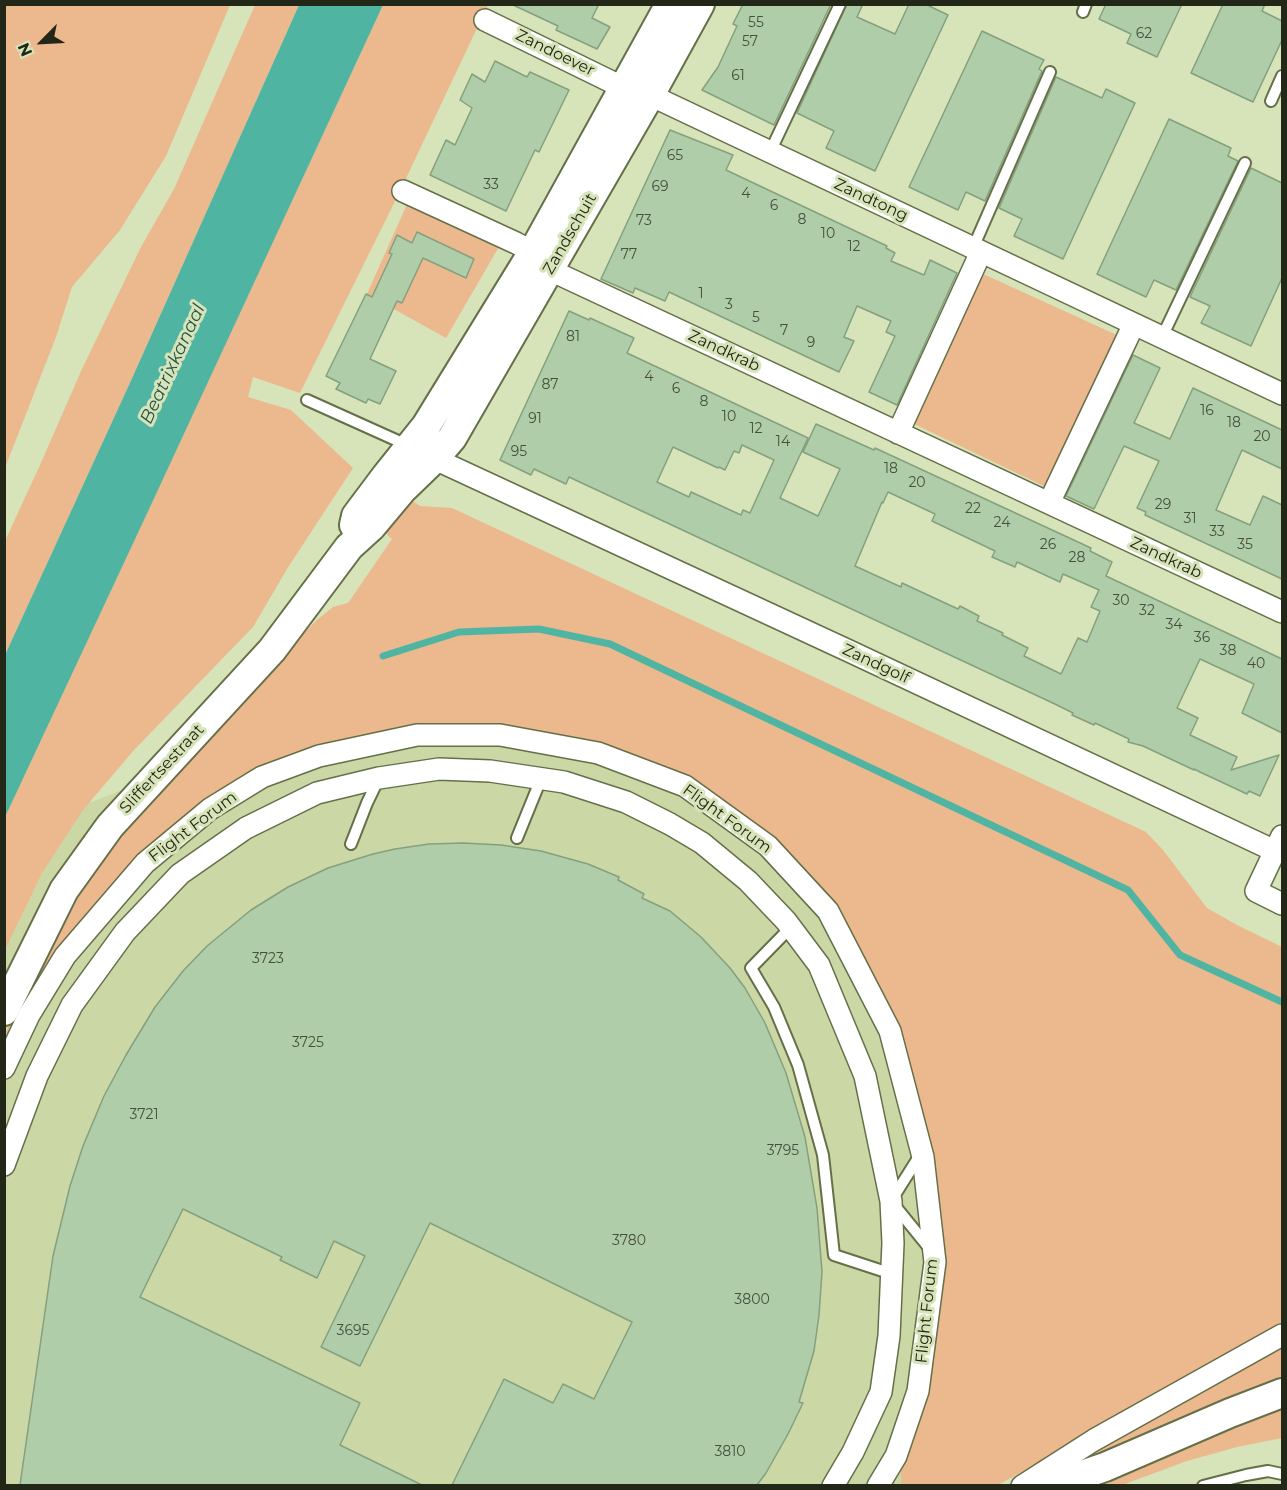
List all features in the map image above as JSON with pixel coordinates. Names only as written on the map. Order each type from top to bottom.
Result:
[{"type":"street","name":"Zandschuit","points":[[637,91],[670,4]]},
{"type":"street","name":"Zandschuit","points":[[422,453],[426,426],[541,261],[637,91],[700,4]]},
{"type":"street","name":"Zandoever","points":[[485,20],[637,91]]},
{"type":"street","name":"Zandtong","points":[[637,91],[1282,394]]},
{"type":"street","points":[[404,191],[541,261]]},
{"type":"street","points":[[898,433],[977,250]]},
{"type":"street","name":"Zandkrab","points":[[541,261],[898,433],[1282,612]]},
{"type":"street","points":[[1049,503],[1134,324]]},
{"type":"street","name":"Sliffertsestraat","points":[[4,1011],[64,890],[110,825],[272,650],[349,547],[356,516],[386,476],[422,453]]},
{"type":"street","name":"Zandgolf","points":[[422,453],[849,651],[1279,844],[1256,891],[1282,904]]},
{"type":"street","name":"Flight Forum","points":[[4,1068],[29,1015],[65,956],[145,863],[210,809],[262,777],[319,756],[417,735],[500,735],[598,753],[685,786],[768,846],[828,911],[890,1031],[922,1152],[935,1262],[918,1391],[896,1456],[878,1485]]},
{"type":"street","name":"Flight Forum","points":[[4,1165],[37,1076],[72,1005],[125,932],[180,874],[246,828],[317,793],[379,778],[439,769],[490,771],[564,782],[627,802],[702,843],[748,881],[791,927],[819,964],[865,1076],[891,1201],[893,1243],[889,1336],[881,1392],[853,1452],[833,1485]]},
{"type":"street","points":[[1022,1485],[1094,1440],[1282,1335]]},
{"type":"street","points":[[1050,1485],[1105,1467],[1282,1393]]},
{"type":"street","points":[[1082,1485],[1105,1467]]},
{"type":"lane","points":[[770,152],[840,4]]},
{"type":"lane","points":[[977,250],[1050,72]]},
{"type":"lane","points":[[1271,101],[1282,76]]},
{"type":"lane","points":[[1162,337],[1245,163]]},
{"type":"lane","points":[[307,400],[422,453]]},
{"type":"lane","points":[[351,844],[379,778]]},
{"type":"lane","points":[[517,838],[541,779]]},
{"type":"lane","points":[[791,927],[751,968],[774,1007],[798,1065],[823,1155],[834,1255],[892,1274]]},
{"type":"lane","points":[[922,1152],[891,1201],[934,1253]]},
{"type":"lane","points":[[1203,1485],[1282,1469]]},
{"type":"lane","points":[[1268,1471],[1282,1474]]},
{"type":"shaded area","points":[[5,4],[230,5],[166,156],[120,230],[72,287],[56,337],[5,468]]},
{"type":"shaded area","points":[[255,5],[299,5],[5,655],[5,541],[82,369],[141,247],[174,189]]},
{"type":"shaded area","points":[[383,5],[488,5],[400,191],[300,393],[253,377],[248,397],[291,410],[353,468],[287,569],[253,627],[134,750],[83,810],[42,873],[5,950],[4,817]]},
{"type":"shaded area","points":[[408,202],[500,245],[446,338],[367,294]]},
{"type":"shaded area","points":[[981,273],[1119,336],[1048,488],[912,423]]},
{"type":"shaded area","points":[[409,499],[420,506],[452,508],[1146,832],[1163,850],[1207,908],[1282,947],[1282,1326],[998,1485],[901,1485],[901,1458],[927,1394],[946,1260],[934,1157],[898,1026],[835,905],[687,779],[498,728],[316,749],[130,866],[127,865],[121,879],[5,1052],[5,1034],[46,947],[98,859],[281,656],[333,607],[348,603],[392,539],[379,527]]},
{"type":"shaded area","points":[[494,700],[783,820],[963,1147],[925,1485],[5,1485],[4,929],[78,807],[180,768]]},
{"type":"shaded area","points":[[84,834],[87,839],[5,986],[5,975],[42,900]]},
{"type":"shaded area","points":[[1282,1344],[1282,1381],[1043,1477]]},
{"type":"shaded area","points":[[1282,1402],[1282,1438],[1237,1447],[1187,1461],[1122,1485],[1088,1486]]},
{"type":"water","name":"Beatrixkanaal","points":[[299,5],[383,5],[5,817],[5,655]]},
{"type":"building","points":[[511,4],[599,4],[592,18],[610,27],[597,49],[556,30],[558,26]]},
{"type":"building","points":[[743,4],[831,4],[774,125],[702,90],[718,67],[737,26],[733,24]]},
{"type":"building","points":[[847,4],[863,4],[857,17],[895,34],[909,4],[925,4],[948,15],[875,171],[826,148],[834,131],[797,113]]},
{"type":"building","points":[[1106,4],[1182,4],[1157,57],[1127,43],[1131,34],[1099,19]]},
{"type":"building","points":[[1223,4],[1265,4],[1262,11],[1282,21],[1282,40],[1253,102],[1191,73]]},
{"type":"building","points":[[982,31],[1044,60],[1039,69],[1042,71],[985,201],[966,192],[958,210],[909,187]]},
{"type":"building","points":[[495,61],[527,77],[530,72],[569,90],[539,152],[535,150],[506,211],[430,175],[446,140],[455,145],[472,108],[460,100],[472,74],[485,82]]},
{"type":"building","points":[[1056,77],[1102,98],[1106,89],[1135,103],[1063,259],[1014,236],[1022,219],[999,208]]},
{"type":"building","points":[[1169,119],[1231,148],[1228,156],[1238,161],[1176,290],[1154,280],[1146,297],[1097,274]]},
{"type":"building","points":[[670,130],[733,155],[726,170],[887,246],[886,248],[895,253],[891,261],[924,275],[930,260],[957,273],[897,405],[869,392],[895,336],[886,332],[891,321],[857,306],[844,337],[854,341],[839,372],[669,292],[665,301],[635,288],[633,293],[601,279]]},
{"type":"building","points":[[1251,168],[1282,183],[1282,278],[1251,346],[1201,323],[1210,306],[1190,297]]},
{"type":"building","points":[[417,232],[474,259],[466,278],[423,258],[402,303],[397,301],[370,359],[396,371],[380,404],[368,399],[366,403],[336,389],[340,383],[326,376],[366,294],[372,297],[392,254],[389,253],[397,235],[412,243]]},
{"type":"building","points":[[569,311],[589,320],[590,318],[634,338],[627,353],[808,438],[780,498],[818,516],[840,469],[803,452],[816,424],[874,450],[875,448],[1091,548],[1090,551],[1112,562],[1106,576],[1282,659],[1282,733],[1242,713],[1254,684],[1200,659],[1177,708],[1198,718],[1190,735],[1237,757],[1231,770],[1279,755],[1260,796],[1249,791],[1247,794],[1143,746],[1128,742],[1129,739],[1072,715],[1073,713],[1057,705],[569,477],[566,484],[534,469],[531,475],[500,460]],"holes":[[[742,445],[774,460],[750,513],[743,510],[741,515],[691,492],[689,497],[657,482],[673,447],[725,470],[734,451],[739,453]],[[888,492],[935,514],[932,521],[995,551],[992,557],[1015,567],[1017,562],[1060,582],[1063,574],[1099,590],[1091,607],[1100,611],[1087,642],[1078,638],[1061,674],[1024,656],[1028,648],[977,621],[979,616],[960,606],[958,609],[902,583],[901,587],[855,566]]]},
{"type":"building","points":[[1133,355],[1160,368],[1134,423],[1170,439],[1193,388],[1282,430],[1282,469],[1242,450],[1216,510],[1250,525],[1263,496],[1282,505],[1282,579],[1145,515],[1146,512],[1137,508],[1159,461],[1124,446],[1094,509],[1066,496]]},
{"type":"building","points":[[429,844],[501,845],[541,851],[588,864],[619,877],[618,880],[644,894],[642,898],[670,911],[701,937],[745,988],[765,1023],[786,1073],[805,1137],[817,1208],[822,1272],[814,1351],[799,1402],[803,1403],[766,1473],[757,1485],[452,1485],[504,1379],[553,1403],[563,1384],[594,1399],[632,1322],[430,1223],[360,1366],[321,1347],[365,1256],[334,1241],[317,1278],[280,1260],[282,1257],[183,1209],[140,1297],[360,1403],[340,1445],[422,1485],[20,1485],[53,1256],[70,1186],[83,1146],[104,1096],[155,1007],[183,971],[207,946],[251,910],[288,887],[328,868],[373,854]]},
{"type":"waterway","points":[[383,656],[459,632],[539,629],[610,644],[1128,890],[1180,955],[1282,1002]]}]
